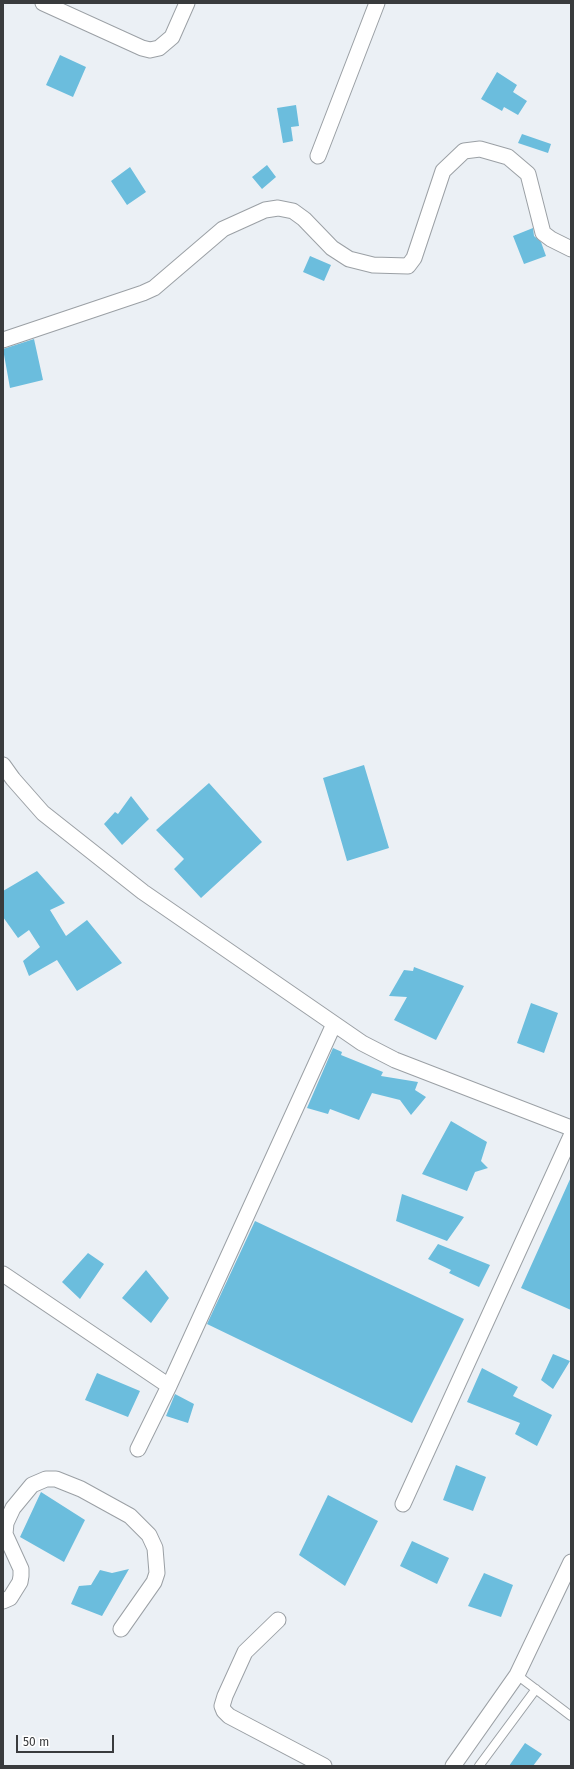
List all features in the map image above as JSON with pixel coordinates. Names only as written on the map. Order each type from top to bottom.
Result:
[{"type":"street","points":[[43,3],[142,48],[150,50],[159,48],[172,37],[187,3]]},
{"type":"street","points":[[318,156],[377,3]]},
{"type":"street","points":[[3,340],[154,288],[223,229],[265,210],[278,208],[293,211],[304,219],[332,248],[349,259],[373,265],[408,266],[414,258],[443,171],[464,151],[469,150],[480,149],[508,157],[528,174],[543,233],[551,239],[571,249]]},
{"type":"street","points":[[3,765],[13,779],[43,813],[143,892],[362,1043],[395,1060],[571,1128]]},
{"type":"street","points":[[138,1449],[169,1386],[334,1024]]},
{"type":"street","points":[[403,1504],[571,1136]]},
{"type":"street","points":[[3,1274],[169,1386]]},
{"type":"street","points":[[3,1601],[10,1598],[22,1576],[21,1569],[5,1534],[6,1524],[13,1508],[32,1485],[46,1479],[56,1479],[130,1516],[149,1535],[155,1548],[157,1563],[156,1577],[146,1594],[120,1629]]},
{"type":"street","points":[[453,1766],[517,1675],[571,1562]]},
{"type":"street","points":[[278,1620],[245,1652],[222,1706],[224,1711],[229,1716],[324,1766]]},
{"type":"lane","points":[[517,1675],[571,1716]]},
{"type":"lane","points":[[479,1766],[536,1689]]},
{"type":"building","points":[[60,55],[86,67],[73,97],[46,85]]},
{"type":"building","points":[[497,72],[517,85],[513,92],[527,101],[518,115],[504,107],[502,111],[481,99]]},
{"type":"building","points":[[296,105],[299,126],[291,127],[293,141],[283,143],[277,108]]},
{"type":"building","points":[[522,134],[551,144],[548,153],[518,143]]},
{"type":"building","points":[[267,165],[276,177],[262,189],[252,177]]},
{"type":"building","points":[[130,167],[146,192],[127,205],[111,181]]},
{"type":"building","points":[[533,228],[534,236],[541,242],[546,256],[524,264],[513,236]]},
{"type":"building","points":[[310,256],[331,265],[324,281],[303,272]]},
{"type":"building","points":[[34,339],[43,380],[10,388],[3,349]]},
{"type":"building","points":[[364,765],[389,848],[347,861],[323,778]]},
{"type":"building","points":[[209,783],[262,842],[201,898],[174,869],[184,859],[156,830]]},
{"type":"building","points":[[131,796],[149,819],[122,845],[104,824],[115,812],[118,814]]},
{"type":"building","points":[[37,871],[65,903],[50,910],[66,936],[87,920],[122,963],[77,991],[57,960],[29,976],[23,961],[40,947],[29,930],[18,938],[3,917],[3,891]]},
{"type":"building","points":[[414,967],[464,986],[436,1040],[394,1020],[407,997],[389,996],[404,970],[413,971]]},
{"type":"building","points":[[531,1003],[558,1013],[544,1053],[517,1043]]},
{"type":"building","points":[[333,1048],[342,1052],[341,1055],[383,1072],[381,1076],[418,1082],[415,1090],[426,1097],[411,1115],[400,1100],[372,1093],[359,1120],[330,1109],[328,1114],[307,1108]]},
{"type":"building","points":[[451,1121],[487,1142],[481,1161],[488,1168],[475,1172],[467,1191],[422,1174]]},
{"type":"building","points":[[571,1177],[571,1310],[521,1288]]},
{"type":"building","points":[[402,1194],[464,1217],[447,1241],[396,1221]]},
{"type":"building","points":[[255,1221],[464,1319],[412,1423],[207,1324]]},
{"type":"building","points":[[438,1244],[490,1265],[479,1287],[449,1273],[451,1270],[428,1259]]},
{"type":"building","points":[[88,1253],[104,1264],[80,1299],[62,1282]]},
{"type":"building","points":[[146,1270],[169,1298],[151,1323],[122,1298]]},
{"type":"building","points":[[553,1354],[570,1361],[553,1389],[541,1380]]},
{"type":"building","points":[[482,1368],[518,1387],[513,1396],[552,1415],[537,1446],[515,1434],[520,1423],[467,1402]]},
{"type":"building","points":[[97,1373],[140,1391],[128,1417],[85,1400]]},
{"type":"building","points":[[175,1394],[194,1404],[188,1423],[166,1416]]},
{"type":"building","points":[[456,1465],[486,1477],[473,1511],[443,1500]]},
{"type":"building","points":[[41,1492],[85,1520],[64,1562],[20,1537]]},
{"type":"building","points":[[328,1495],[378,1521],[345,1586],[299,1555]]},
{"type":"building","points":[[412,1541],[449,1558],[437,1584],[400,1566]]},
{"type":"building","points":[[129,1569],[102,1616],[71,1604],[79,1586],[91,1585],[100,1570],[112,1573]]},
{"type":"building","points":[[484,1573],[513,1585],[501,1617],[468,1606]]},
{"type":"building","points":[[525,1743],[542,1754],[533,1766],[509,1766]]}]
